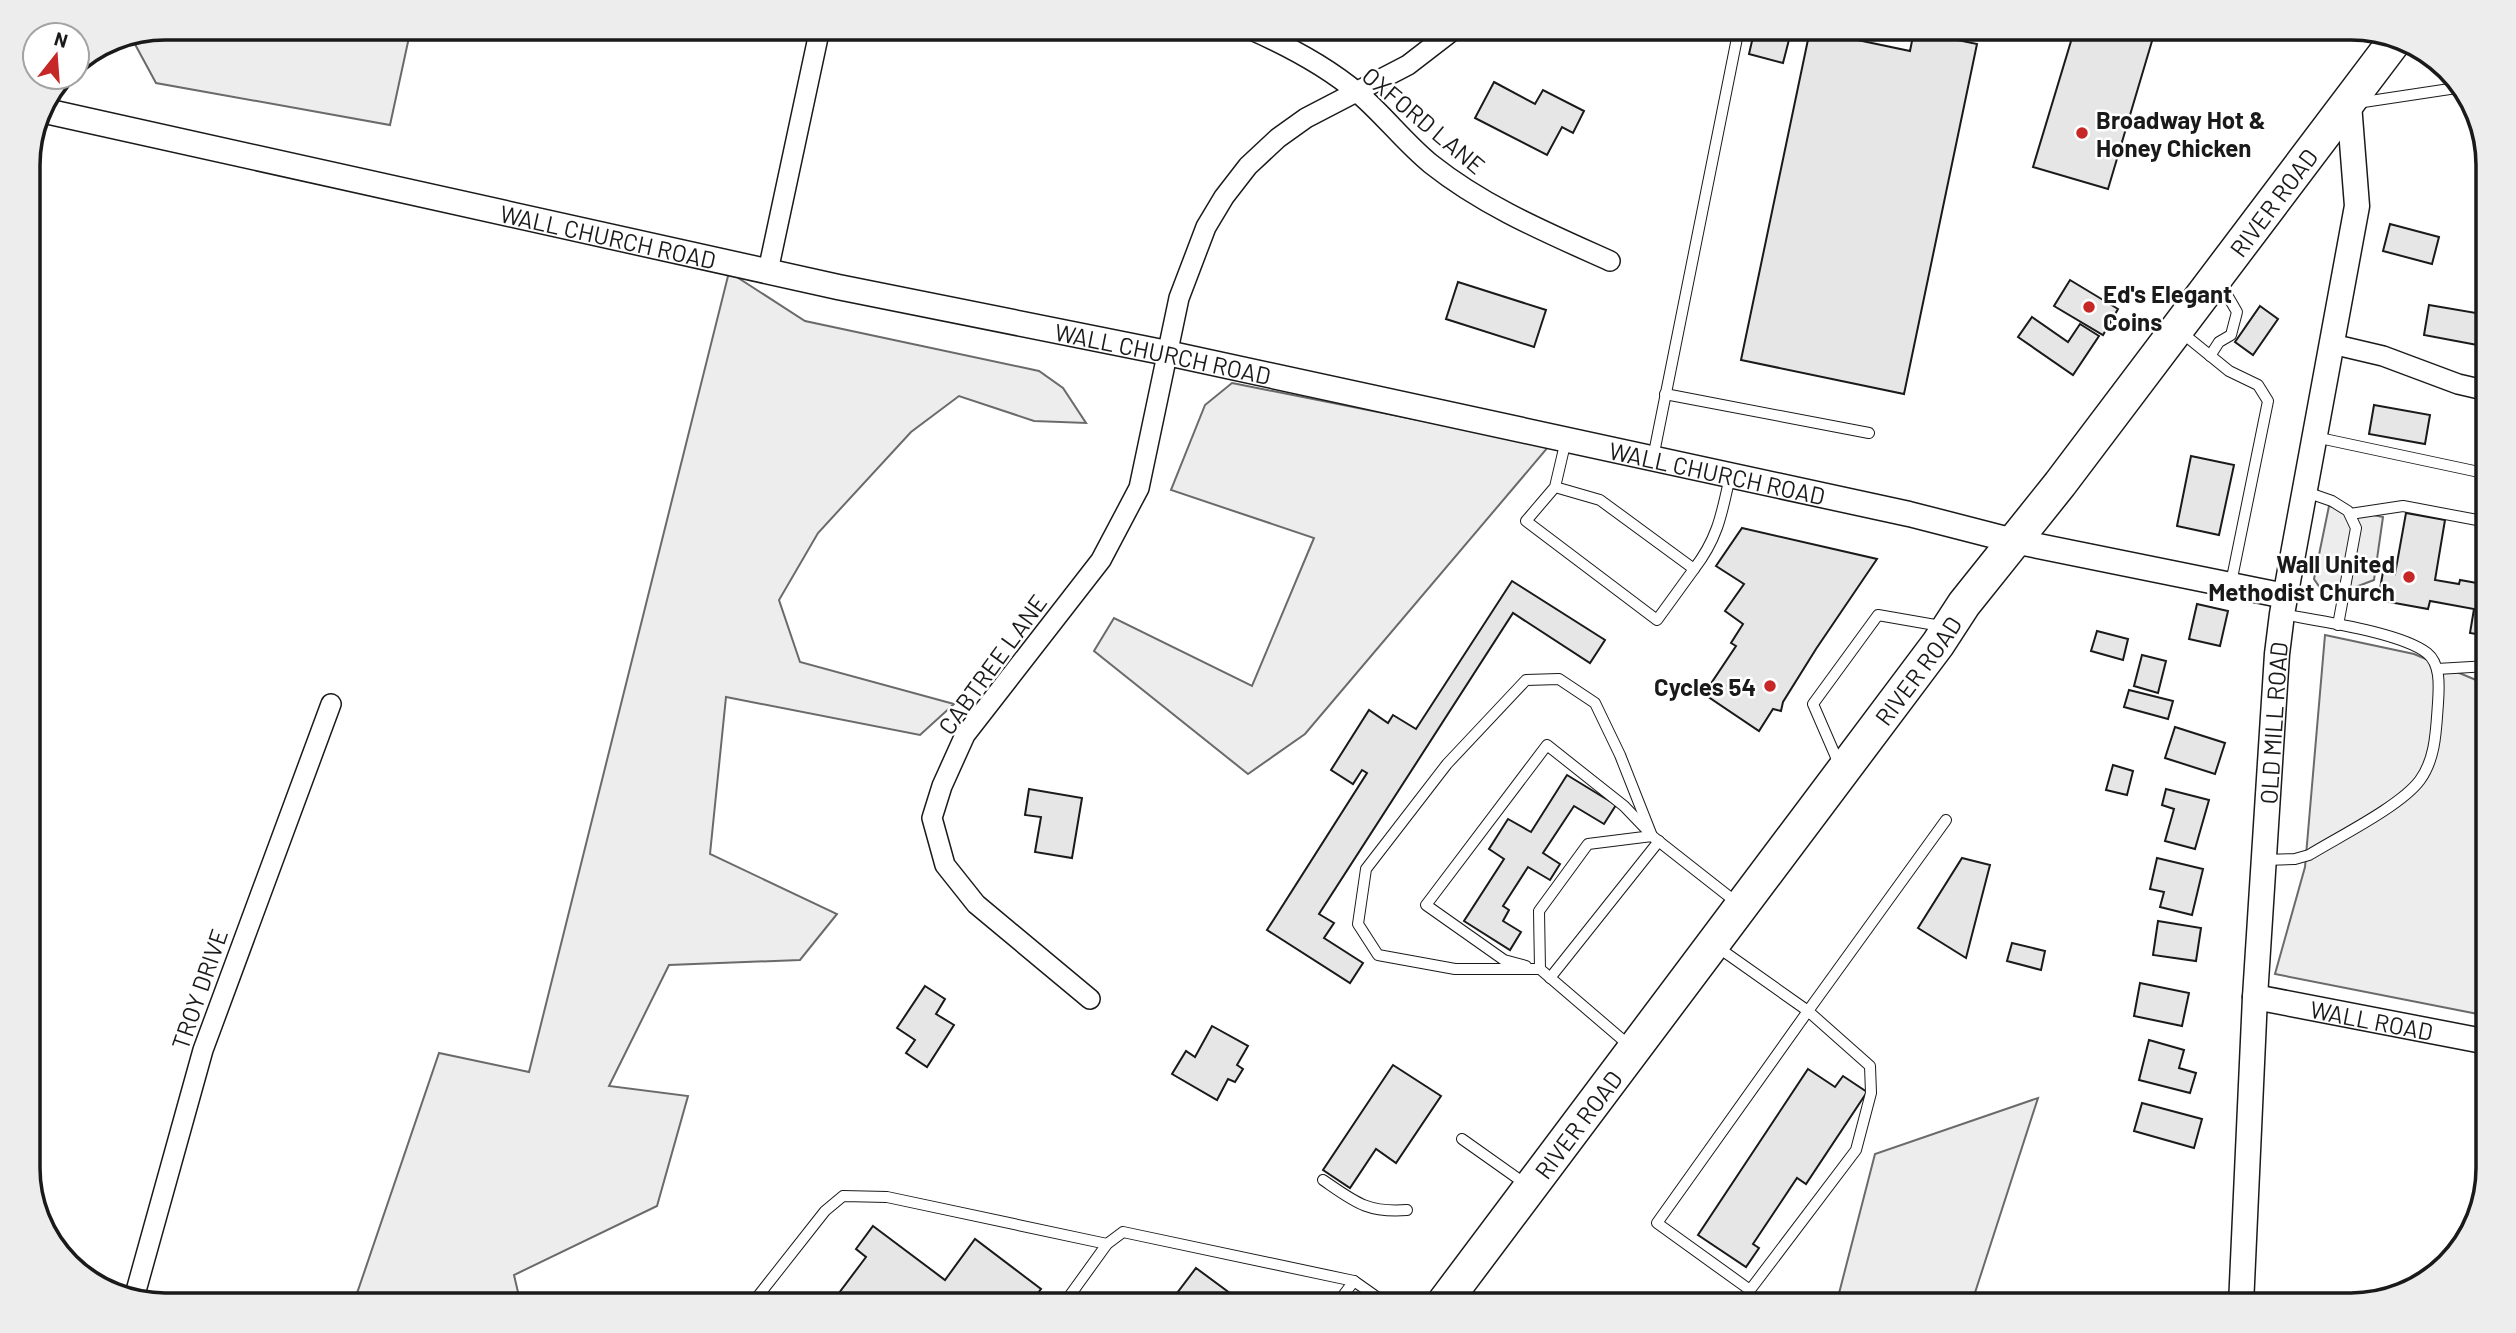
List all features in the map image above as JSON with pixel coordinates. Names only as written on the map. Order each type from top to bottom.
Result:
[{"type":"highway","name":"RIVER ROAD","points":[[1451,1293],[2014,541],[2349,104],[2387,46]]},
{"type":"street","name":"OXFORD LANE","points":[[1273,40],[1295,51],[1357,92],[1429,163],[1463,188],[1514,218],[1610,261]]},
{"type":"street","name":"CABTREE LANE","points":[[1090,999],[976,904],[945,865],[932,818],[942,786],[965,735],[1101,560],[1139,488],[1167,353],[1192,260],[1224,197],[1248,166],[1278,138],[1306,118],[1408,65],[1440,40]]},
{"type":"street","points":[[768,271],[817,41]]},
{"type":"street","name":"OLD MILL ROAD","points":[[2242,1293],[2255,997],[2283,605],[2357,206],[2349,104]]},
{"type":"street","name":"WALL CHURCH ROAD","points":[[53,113],[968,315],[1167,353],[1731,475],[2014,541],[2231,584],[2283,605]]},
{"type":"street","points":[[2332,344],[2383,356],[2475,388]]},
{"type":"street","name":"TROY DRIVE","points":[[136,1289],[203,1050],[331,704]]},
{"type":"street","name":"WALL ROAD","points":[[2255,997],[2476,1040]]},
{"type":"lane","points":[[1653,459],[1737,40]]},
{"type":"lane","points":[[2349,104],[2450,89]]},
{"type":"lane","points":[[2210,356],[2219,342],[2231,335],[2237,312],[2216,275]]},
{"type":"lane","points":[[2176,328],[2229,371],[2258,385],[2266,393],[2268,401],[2231,584]]},
{"type":"lane","points":[[1665,394],[1869,433]]},
{"type":"lane","points":[[2315,437],[2475,471]]},
{"type":"lane","points":[[1566,440],[1555,487],[1526,522],[1657,620],[1711,548],[1720,525],[1731,475]]},
{"type":"lane","points":[[1555,487],[1600,500],[1694,569]]},
{"type":"lane","points":[[2304,492],[2332,501],[2350,514],[2356,528],[2337,625]]},
{"type":"lane","points":[[2350,514],[2403,506],[2475,520]]},
{"type":"lane","points":[[2264,860],[2295,859],[2309,855],[2405,795],[2420,781],[2435,746],[2437,669],[2428,654],[2408,643],[2337,625],[2283,605]]},
{"type":"lane","points":[[1842,772],[1813,704],[1878,615],[1949,628]]},
{"type":"lane","points":[[2437,669],[2476,667]]},
{"type":"lane","points":[[1540,970],[1455,969],[1378,955],[1357,924],[1366,869],[1447,764],[1526,680],[1559,678],[1595,703],[1656,838]]},
{"type":"lane","points":[[1634,1050],[1540,970],[1504,960],[1426,905],[1548,745],[1624,806],[1656,838],[1741,906]]},
{"type":"lane","points":[[1713,943],[1808,1012],[1870,1066],[1871,1093],[1856,1150],[1750,1290],[1657,1223],[1808,1012],[1947,820]]},
{"type":"lane","points":[[1540,970],[1539,911],[1588,844],[1656,838]]},
{"type":"lane","points":[[1550,978],[1656,838]]},
{"type":"lane","points":[[1462,1139],[1530,1188]]},
{"type":"lane","points":[[1323,1180],[1362,1207],[1384,1212],[1407,1210]]},
{"type":"lane","points":[[760,1293],[825,1211],[843,1196],[887,1197],[1107,1244]]},
{"type":"lane","points":[[1072,1293],[1107,1244],[1123,1232],[1354,1280],[1372,1293]]},
{"type":"lane","points":[[1345,1293],[1354,1280]]},
{"type":"shaded area","points":[[157,41],[408,41],[390,125],[156,83],[135,44]]},
{"type":"shaded area","points":[[729,272],[805,321],[1039,371],[1063,388],[1086,423],[1034,421],[959,396],[911,432],[818,533],[779,600],[800,662],[954,704],[920,735],[726,697],[710,854],[837,914],[800,960],[669,965],[609,1086],[688,1096],[657,1206],[514,1275],[518,1293],[357,1293],[439,1053],[529,1072]]},
{"type":"shaded area","points":[[1232,383],[1549,446],[1305,734],[1248,774],[1094,651],[1114,618],[1252,686],[1314,538],[1171,490],[1205,405]]},
{"type":"shaded area","points":[[2329,506],[2383,517],[2374,580],[2327,598],[2314,579]]},
{"type":"shaded area","points":[[2325,635],[2414,654],[2476,680],[2476,1014],[2275,974],[2305,867]]},
{"type":"shaded area","points":[[2038,1098],[1975,1293],[1839,1293],[1875,1154]]},
{"type":"building","points":[[1752,40],[1789,40],[1783,63],[1749,54]]},
{"type":"building","points":[[1808,40],[1859,40],[1910,51],[1912,40],[1958,40],[1977,44],[1904,394],[1741,360]]},
{"type":"building","points":[[2071,40],[2152,40],[2108,189],[2033,167]]},
{"type":"building","points":[[1494,82],[1535,104],[1543,90],[1584,111],[1573,133],[1562,127],[1547,155],[1475,118]]},
{"type":"building","points":[[2390,224],[2439,237],[2432,264],[2383,251]]},
{"type":"building","points":[[2070,280],[2118,309],[2103,335],[2054,306]]},
{"type":"building","points":[[1458,282],[1546,310],[1534,347],[1446,319]]},
{"type":"building","points":[[2429,305],[2475,313],[2475,345],[2424,335]]},
{"type":"building","points":[[2260,306],[2278,319],[2253,355],[2235,342]]},
{"type":"building","points":[[2032,317],[2068,342],[2080,324],[2099,336],[2073,375],[2018,337]]},
{"type":"building","points":[[2374,405],[2430,415],[2425,444],[2369,434]]},
{"type":"building","points":[[2191,456],[2234,465],[2219,535],[2177,526]]},
{"type":"building","name":"Wall United Methodist Church","points":[[2406,513],[2445,520],[2435,580],[2459,584],[2460,580],[2475,583],[2475,634],[2470,633],[2474,609],[2430,601],[2428,609],[2378,600],[2383,572],[2395,574]]},
{"type":"building","points":[[1742,528],[1877,559],[1816,649],[1783,702],[1781,711],[1773,709],[1759,731],[1707,696],[1710,685],[1736,646],[1731,643],[1743,624],[1725,611],[1744,584],[1716,566]]},
{"type":"building","points":[[1512,581],[1605,640],[1590,663],[1513,613],[1319,914],[1334,923],[1324,938],[1363,963],[1350,983],[1267,930],[1367,773],[1362,770],[1353,784],[1331,770],[1369,710],[1388,723],[1393,715],[1416,729]]},
{"type":"building","points":[[2197,604],[2228,611],[2220,646],[2189,639]]},
{"type":"building","points":[[2097,631],[2128,639],[2123,660],[2091,651]]},
{"type":"building","points":[[2142,655],[2166,661],[2158,693],[2134,686]]},
{"type":"building","points":[[2129,690],[2173,701],[2168,719],[2124,707]]},
{"type":"building","points":[[2175,727],[2225,743],[2215,774],[2165,758]]},
{"type":"building","points":[[2113,765],[2133,771],[2127,795],[2106,790]]},
{"type":"building","points":[[1567,775],[1616,805],[1604,824],[1574,806],[1543,853],[1560,864],[1550,880],[1528,867],[1503,906],[1509,910],[1503,921],[1521,932],[1510,950],[1464,921],[1504,859],[1489,849],[1508,819],[1531,832]]},
{"type":"building","points":[[1029,789],[1082,798],[1072,858],[1035,852],[1041,817],[1025,815]]},
{"type":"building","points":[[2166,789],[2209,800],[2195,849],[2165,841],[2174,809],[2162,805]]},
{"type":"building","points":[[1962,858],[1990,865],[1966,958],[1918,928]]},
{"type":"building","points":[[2157,858],[2203,869],[2192,915],[2160,907],[2164,892],[2150,889]]},
{"type":"building","points":[[2158,921],[2201,928],[2196,961],[2153,955]]},
{"type":"building","points":[[2012,943],[2045,951],[2041,970],[2007,961]]},
{"type":"building","points":[[2140,983],[2189,993],[2182,1026],[2134,1016]]},
{"type":"building","points":[[925,986],[945,999],[936,1014],[954,1025],[927,1067],[906,1053],[915,1040],[897,1028]]},
{"type":"building","points":[[1212,1026],[1248,1046],[1237,1065],[1243,1069],[1235,1082],[1228,1079],[1217,1100],[1172,1074],[1186,1051],[1195,1057]]},
{"type":"building","points":[[2149,1040],[2184,1050],[2179,1068],[2196,1073],[2190,1093],[2139,1080]]},
{"type":"building","points":[[1393,1065],[1441,1096],[1396,1163],[1376,1149],[1350,1188],[1323,1170]]},
{"type":"building","points":[[1808,1069],[1835,1087],[1843,1076],[1867,1092],[1806,1184],[1797,1178],[1753,1244],[1759,1248],[1746,1267],[1698,1235]]},
{"type":"building","points":[[2142,1103],[2202,1119],[2194,1148],[2134,1131]]},
{"type":"building","points":[[873,1226],[945,1280],[975,1239],[1041,1289],[1038,1293],[839,1293],[866,1257],[856,1249]]},
{"type":"building","points":[[1196,1268],[1230,1293],[1177,1293]]},
{"type":"place","name":"Broadway Hot & Honey Chicken","points":[[2082,133]]},
{"type":"place","name":"Ed's Elegant Coins","points":[[2089,307]]},
{"type":"place","name":"Wall United Methodist Church","points":[[2409,577]]},
{"type":"place","name":"Cycles 54","points":[[1770,686]]}]
